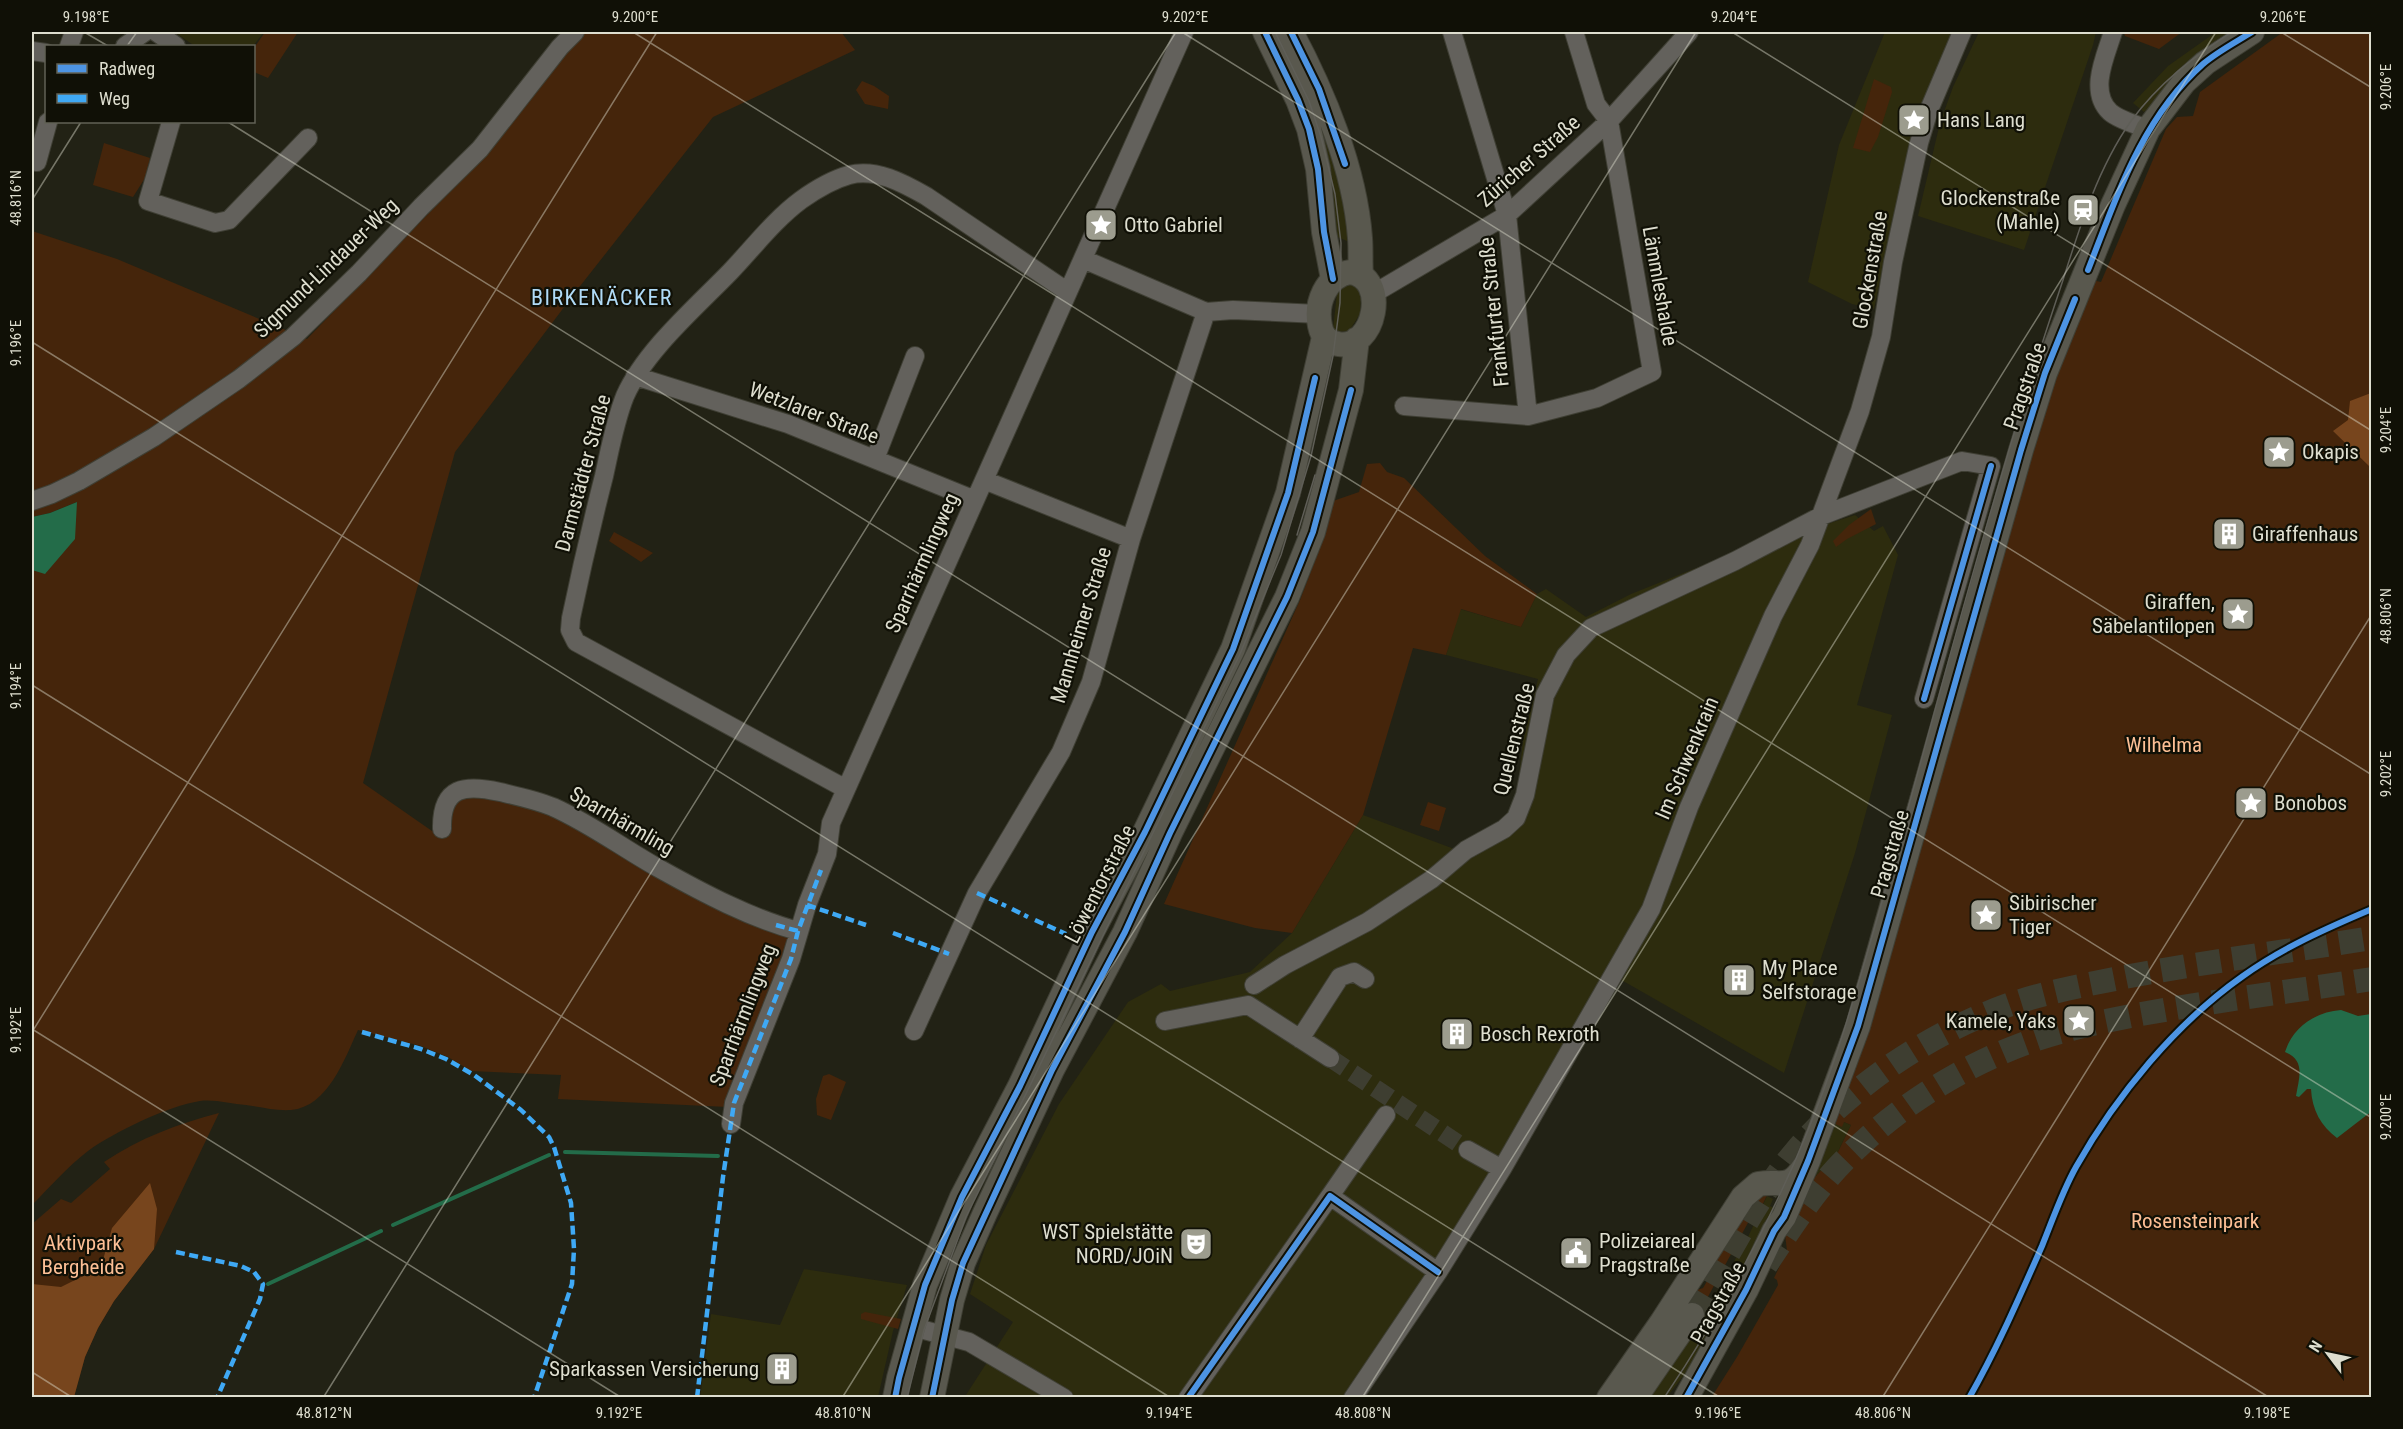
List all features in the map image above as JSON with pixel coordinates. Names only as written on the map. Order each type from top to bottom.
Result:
[{"type":"main road","points":[[1265,32],[1298,100],[1309,129],[1318,169],[1324,232],[1333,279],[1342,273],[1350,272],[1367,285]]},
{"type":"main road","name":"Löwentorstraße","points":[[932,1398],[952,1300],[963,1263],[985,1213],[1052,1070],[1125,932],[1170,833],[1287,597],[1312,532],[1351,390],[1358,339],[1370,322],[1373,312],[1345,164],[1319,89],[1292,32]]},
{"type":"main road","name":"Pragstraße","points":[[1686,1398],[1746,1290],[1774,1231],[1784,1217],[1808,1161],[1858,1026],[2021,450],[2045,373],[2113,205],[2148,129],[2167,102],[2198,69],[2252,32]]},
{"type":"main road","name":"Löwentorstraße","points":[[896,1398],[925,1285],[962,1197],[1020,1086],[1092,932],[1145,832],[1233,649],[1288,493],[1321,325],[1322,298],[1326,286],[1333,279]]},
{"type":"main road","points":[[1321,325],[1328,341],[1343,345],[1358,339]]},
{"type":"main road","name":"Pragstraße","points":[[1609,1398],[1658,1329],[1743,1197],[1758,1184],[1785,1185],[1798,1176],[1808,1161]]},
{"type":"main road","points":[[1635,1398],[1692,1315]]},
{"type":"street","points":[[126,45],[145,32]]},
{"type":"street","points":[[156,32],[175,45]]},
{"type":"street","name":"Sigmund-Lindauer-Weg","points":[[32,501],[79,481],[154,437],[239,379],[293,337],[480,149],[560,47],[575,32]]},
{"type":"street","name":"Sparrhärmlingweg","points":[[731,1124],[734,1103],[791,959],[798,931],[827,854],[831,823],[1184,32]]},
{"type":"street","name":"Frankfurter Straße","points":[[1452,32],[1507,215],[1528,416]]},
{"type":"street","name":"Lämmleshalde","points":[[1404,406],[1528,416],[1597,398],[1652,372],[1609,121],[1596,104],[1574,32]]},
{"type":"street","name":"Züricher Straße","points":[[1367,285],[1507,215],[1609,121],[1689,32]]},
{"type":"street","name":"Glockenstraße","points":[[1821,516],[1860,411],[1881,337],[1893,262],[1918,143],[1929,110],[1962,32]]},
{"type":"street","points":[[2113,32],[2099,81],[2103,101],[2110,112],[2148,129]]},
{"type":"street","points":[[37,162],[48,123]]},
{"type":"street","points":[[171,123],[148,201],[215,223],[230,220],[308,138]]},
{"type":"street","name":"Darmstädter Straße","points":[[846,789],[576,642],[570,630],[571,618],[624,399],[635,376],[654,351],[781,218],[821,186],[849,175],[865,173],[884,176],[904,184],[926,196],[1068,292]]},
{"type":"street","points":[[1083,259],[1206,312],[1233,310],[1321,325]]},
{"type":"street","name":"Mannheimer Straße","points":[[914,1031],[976,893],[1061,752],[1091,682],[1131,539],[1206,312]]},
{"type":"street","points":[[875,459],[915,356]]},
{"type":"street","name":"Wetzlarer Straße","points":[[635,376],[788,424],[975,500]]},
{"type":"street","name":"Quellenstraße","points":[[1254,986],[1285,965],[1367,922],[1432,879],[1466,849],[1504,829],[1516,819],[1525,795],[1550,684],[1566,655],[1591,628],[1735,561],[1821,516],[1962,461],[1991,466],[1924,699]]},
{"type":"street","points":[[984,480],[1131,539]]},
{"type":"street","name":"Im Schwenkrain","points":[[1438,1272],[1502,1169],[1651,909],[1689,807],[1773,616],[1810,545],[1821,516]]},
{"type":"street","name":"Sparrhärmling","points":[[442,829],[442,812],[451,796],[462,789],[475,786],[513,795],[552,807],[595,829],[659,869],[776,925],[798,931]]},
{"type":"street","points":[[1300,1039],[1340,977],[1354,972],[1365,979]]},
{"type":"street","points":[[1165,1022],[1248,1005],[1329,1058]]},
{"type":"street","points":[[1188,1398],[1386,1115]]},
{"type":"street","points":[[1468,1150],[1502,1169]]},
{"type":"street","points":[[1330,1196],[1438,1272],[1353,1398]]},
{"type":"street","points":[[913,1327],[945,1334],[978,1346],[1065,1398]]},
{"type":"shaded area","points":[[174,32],[264,32],[254,45],[194,45]]},
{"type":"shaded area","points":[[1271,32],[1286,32],[1337,150],[1352,243],[1335,236]]},
{"type":"shaded area","points":[[1885,32],[1955,32],[1925,98],[1906,160],[1874,309],[1852,304],[1808,282],[1839,145]]},
{"type":"shaded area","points":[[1979,32],[2096,32],[2024,250],[1918,216],[1940,123],[1953,87]]},
{"type":"shaded area","points":[[2216,32],[2239,32],[2144,112],[2133,103],[2168,66]]},
{"type":"shaded area","points":[[1352,283],[1361,294],[1360,314],[1349,331],[1339,332],[1333,329],[1337,293],[1346,284]]},
{"type":"shaded area","points":[[2372,393],[2371,481],[2369,466],[2333,431],[2348,420],[2350,401]]},
{"type":"shaded area","points":[[77,502],[75,539],[45,574],[32,570],[32,517],[50,513]]},
{"type":"shaded area","points":[[1855,515],[1874,531],[1883,526],[1898,555],[1857,705],[1892,715],[1855,853],[1784,1073],[1618,978],[1359,1397],[964,1398],[1013,1322],[970,1294],[986,1245],[1059,1104],[1128,1002],[1161,984],[1170,991],[1250,972],[1292,933],[1363,815],[1457,850],[1504,819],[1517,794],[1523,741],[1538,679],[1446,655],[1460,609],[1521,627],[1537,594],[1546,589],[1586,617],[1631,594],[1716,560]]},
{"type":"shaded area","points":[[2341,1010],[2358,1016],[2371,1014],[2372,1111],[2337,1138],[2318,1117],[2311,1089],[2307,1089],[2299,1097],[2296,1096],[2300,1070],[2292,1055],[2285,1052],[2293,1035],[2306,1022],[2322,1014]]},
{"type":"shaded area","points":[[1844,1122],[1851,1125],[1838,1152],[1805,1188],[1832,1123]]},
{"type":"shaded area","points":[[150,1183],[157,1209],[154,1249],[114,1301],[98,1328],[85,1357],[74,1397],[32,1397],[32,1284],[61,1287],[101,1267],[112,1228]]},
{"type":"shaded area","points":[[1767,1196],[1773,1199],[1770,1206],[1777,1210],[1722,1314],[1713,1298],[1748,1237]]},
{"type":"shaded area","points":[[804,1269],[907,1285],[893,1331],[878,1397],[700,1398],[711,1314],[780,1325]]},
{"type":"shaded area","points":[[1708,1305],[1718,1321],[1687,1371],[1667,1397],[1646,1398]]},
{"type":"green space","points":[[265,32],[298,32],[268,78],[255,72],[255,47]]},
{"type":"green space","points":[[585,32],[841,32],[855,50],[713,117],[577,290],[455,452],[363,783],[432,831],[450,808],[475,790],[553,810],[726,908],[791,939],[728,1107],[558,1099],[561,1075],[471,1071],[448,1057],[421,1046],[358,1030],[334,1079],[325,1091],[304,1107],[280,1110],[200,1101],[173,1108],[126,1128],[88,1151],[32,1205],[32,570],[46,573],[77,502],[50,513],[32,517],[32,231],[117,259],[307,339],[486,154],[567,51]]},
{"type":"green space","points":[[2124,32],[2182,32],[2159,49],[2125,36]]},
{"type":"green space","name":"Wilhelma","points":[[2283,32],[2371,32],[2371,1397],[1711,1398],[1778,1285],[1774,1278],[1787,1251],[1785,1234],[1805,1188],[1838,1152],[1851,1125],[1844,1122],[1842,1127],[1833,1123],[2049,392],[2092,280],[2101,282],[2166,129],[2177,117],[2193,116],[2200,92]]},
{"type":"green space","points":[[1874,79],[1891,87],[1892,92],[1878,137],[1870,152],[1853,148]]},
{"type":"green space","points":[[862,81],[889,96],[888,109],[865,104],[856,90]]},
{"type":"green space","points":[[104,143],[150,158],[145,178],[133,197],[93,185]]},
{"type":"green space","points":[[1380,463],[1387,472],[1404,478],[1485,556],[1537,594],[1521,627],[1461,609],[1446,655],[1413,648],[1363,815],[1292,933],[1255,928],[1164,904],[1300,600],[1321,545],[1333,501],[1359,492],[1367,464]]},
{"type":"green space","points":[[1871,509],[1876,524],[1836,547],[1833,541],[1849,525]]},
{"type":"green space","points":[[614,532],[653,553],[641,562],[609,541]]},
{"type":"green space","points":[[1428,802],[1446,808],[1439,831],[1420,825]]},
{"type":"green space","points":[[829,1074],[846,1082],[831,1120],[817,1115],[816,1099],[823,1076]]},
{"type":"green space","name":"Aktivpark Bergheide","points":[[219,1113],[154,1249],[114,1301],[98,1328],[85,1357],[74,1397],[32,1397],[32,1224],[61,1199],[71,1203],[110,1169],[104,1162],[118,1153],[159,1133]]},
{"type":"green space","points":[[1769,1191],[1761,1208],[1757,1206],[1703,1306],[1691,1299],[1697,1290],[1703,1288],[1713,1271],[1711,1265],[1755,1192]]},
{"type":"green space","points":[[865,1312],[901,1319],[898,1329],[861,1319],[861,1314]]},
{"type":"waterway","points":[[565,1152],[718,1156]]},
{"type":"waterway","points":[[393,1225],[549,1155]]},
{"type":"waterway","points":[[268,1284],[381,1231]]},
{"type":"tunnel","points":[[1692,1315],[1754,1210],[1796,1151],[1842,1104],[1867,1083],[1922,1046],[1981,1016],[2026,999],[2055,992],[2160,971],[2372,938]]},
{"type":"tunnel","points":[[1766,1265],[1817,1192],[1860,1145],[1914,1102],[1943,1082],[1974,1066],[2006,1051],[2071,1029],[2183,1007],[2372,979]]},
{"type":"tunnel","points":[[1330,1058],[1468,1150]]},
{"type":"tram line","points":[[907,1398],[924,1330],[966,1217],[1240,654],[1281,555],[1311,456],[1333,356],[1340,303],[1341,243],[1335,194],[1321,137],[1309,101],[1275,32]]},
{"type":"tram line","points":[[1664,1398],[1715,1316],[1762,1232],[1783,1189],[1820,1100],[1855,996],[1996,494],[2076,239],[2099,178],[2119,139],[2142,107],[2177,72],[2232,32]]},
{"type":"tram line","points":[[1297,535],[1315,475]]},
{"type":"marked path","points":[[697,1398],[734,1103],[791,959],[798,931],[821,870]]},
{"type":"marked path","points":[[977,893],[1006,906]]},
{"type":"marked path","points":[[807,905],[866,925]]},
{"type":"marked path","points":[[1012,909],[1028,917]]},
{"type":"marked path","points":[[1035,920],[1066,934]]},
{"type":"marked path","points":[[776,925],[798,931]]},
{"type":"marked path","points":[[893,933],[949,954]]},
{"type":"marked path","points":[[362,1032],[421,1049],[446,1059],[474,1075],[521,1110],[549,1137],[554,1147],[571,1203],[574,1249],[572,1284],[534,1398]]},
{"type":"marked path","points":[[176,1252],[241,1266],[254,1272],[263,1284],[260,1299],[217,1398]]},
{"type":"cycle path","points":[[1265,32],[1298,100],[1309,129],[1318,169],[1324,232],[1333,279]]},
{"type":"cycle path","points":[[1291,32],[1319,89],[1345,164]]},
{"type":"cycle path","points":[[2088,270],[2121,187],[2147,133],[2163,109],[2203,64],[2252,32]]},
{"type":"cycle path","points":[[1686,1398],[1746,1290],[1774,1231],[1784,1217],[1808,1161],[1858,1026],[2021,450],[2045,373],[2075,299]]},
{"type":"cycle path","points":[[895,1398],[925,1285],[962,1197],[1020,1086],[1092,932],[1145,832],[1233,649],[1288,493],[1315,378]]},
{"type":"cycle path","points":[[932,1398],[952,1300],[963,1263],[1052,1070],[1125,932],[1170,833],[1287,597],[1313,532],[1351,390]]},
{"type":"cycle path","points":[[1924,699],[1991,466]]},
{"type":"cycle path","points":[[1969,1398],[2007,1323],[2076,1167],[2110,1114],[2149,1062],[2194,1016],[2243,976],[2289,948],[2372,909]]},
{"type":"cycle path","points":[[1188,1398],[1330,1196],[1438,1272]]},
{"type":"place","name":"Hans Lang","points":[[1914,120]]},
{"type":"place","name":"Glockenstraße (Mahle)","points":[[2083,210]]},
{"type":"place","name":"Otto Gabriel","points":[[1101,225]]},
{"type":"place","name":"Okapis","points":[[2279,452]]},
{"type":"place","name":"Giraffenhaus","points":[[2229,534]]},
{"type":"place","name":"Giraffen, Säbelantilopen","points":[[2238,614]]},
{"type":"place","name":"Bonobos","points":[[2251,803]]},
{"type":"place","name":"Sibirischer Tiger","points":[[1986,915]]},
{"type":"place","name":"My Place Selfstorage","points":[[1739,980]]},
{"type":"place","name":"Kamele, Yaks","points":[[2079,1021]]},
{"type":"place","name":"Bosch Rexroth","points":[[1457,1034]]},
{"type":"place","name":"WST Spielstätte NORD/JOiN","points":[[1196,1244]]},
{"type":"place","name":"Polizeiareal Pragstraße","points":[[1576,1253]]},
{"type":"place","name":"Sparkassen Versicherung","points":[[782,1369]]},
{"type":"district","name":"BIRKENÄCKER","points":[[602,297]]},
{"type":"park label","name":"Rosensteinpark","points":[[2195,1221]]}]
